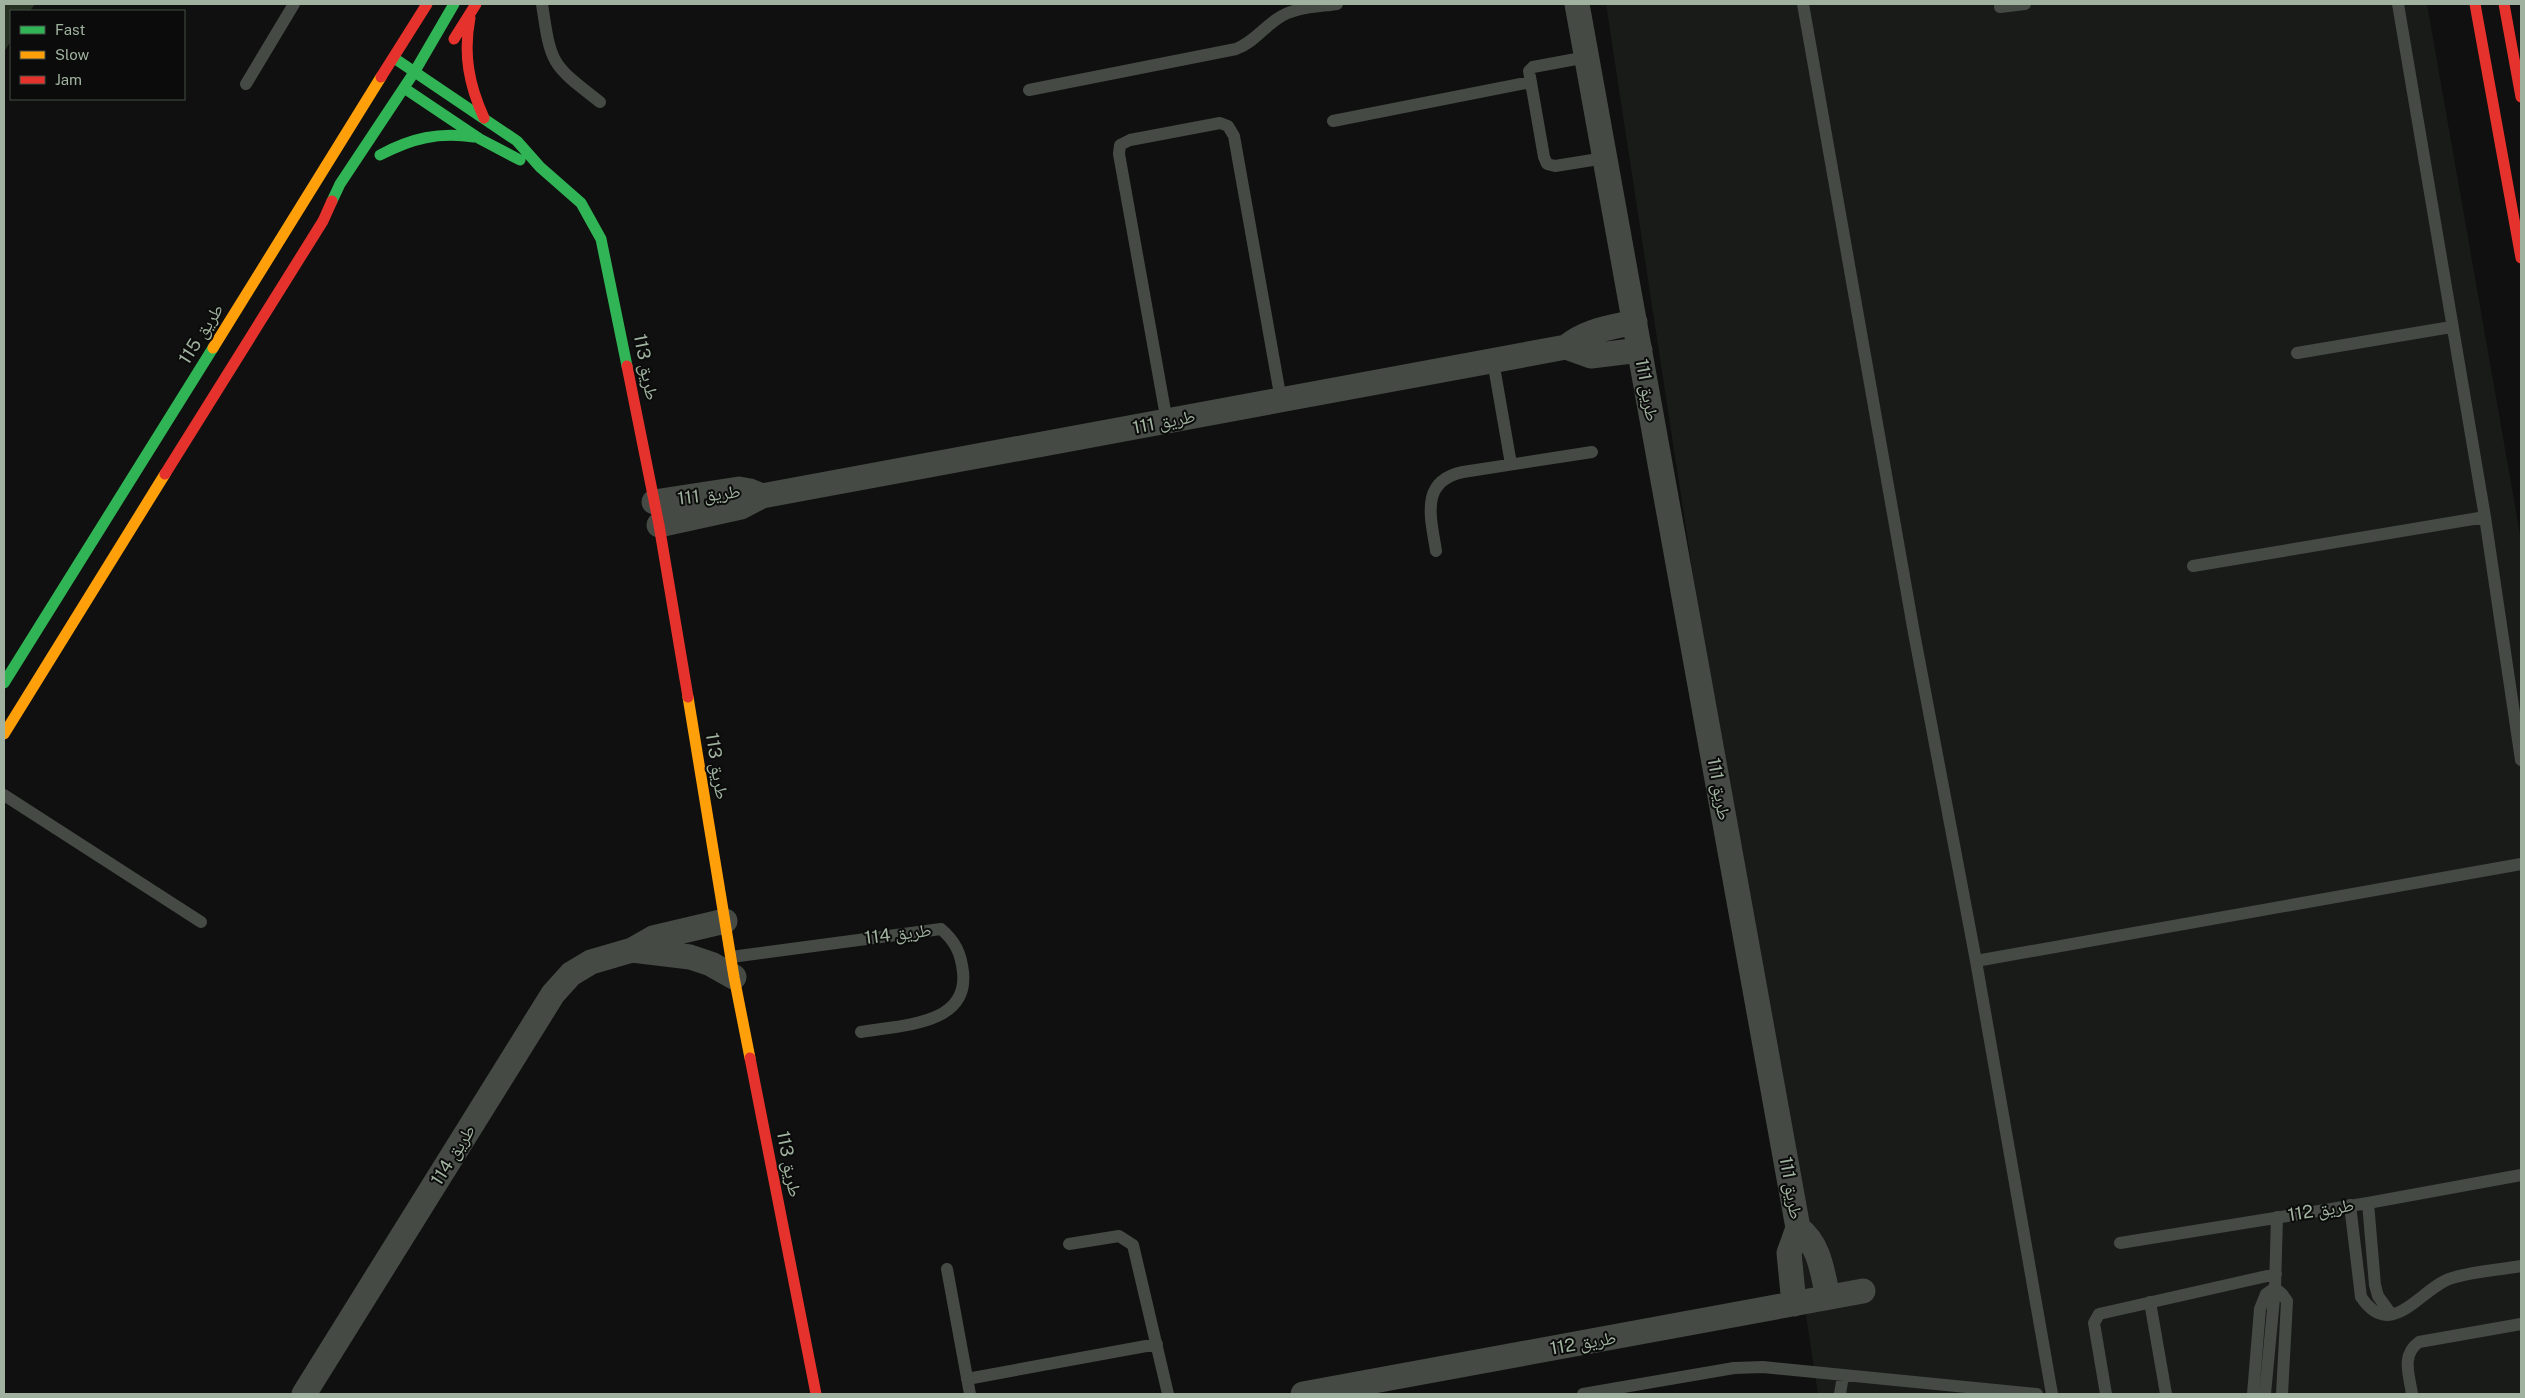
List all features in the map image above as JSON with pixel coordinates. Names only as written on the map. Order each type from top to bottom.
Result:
[{"type":"street","name":"طريق 115","points":[[4,683],[427,4]]},
{"type":"street","points":[[4,734],[323,221],[340,184],[415,71],[454,4]]},
{"type":"street","name":"طريق 111","points":[[1577,4],[1798,1228],[1789,1253],[1794,1304]]},
{"type":"street","points":[[2475,4],[2521,258]]},
{"type":"street","points":[[2504,4],[2521,97]]},
{"type":"street","points":[[448,49],[474,7]]},
{"type":"street","points":[[474,7],[466,42],[468,73],[484,118]]},
{"type":"street","name":"طريق 113","points":[[394,58],[415,71],[431,76],[516,141],[540,166],[581,203],[601,239],[657,513],[732,967],[816,1394]]},
{"type":"street","points":[[415,101],[431,76]]},
{"type":"street","name":"طريق 113","points":[[404,88],[415,101],[513,158],[540,166]]},
{"type":"street","points":[[391,139],[378,159],[402,143],[428,134],[456,134],[480,139]]},
{"type":"street","points":[[323,221],[341,210]]},
{"type":"street","name":"طريق 111","points":[[657,513],[735,508],[762,496],[1566,347],[1579,337],[1594,331],[1634,322]]},
{"type":"street","name":"طريق 111","points":[[1566,347],[1591,356],[1640,350]]},
{"type":"street","name":"طريق 114","points":[[304,1394],[553,994],[571,974],[592,962],[632,950],[653,938],[725,921]]},
{"type":"street","name":"طريق 114","points":[[632,950],[690,957],[711,964],[732,967]]},
{"type":"street","name":"طريق 111","points":[[1798,1228],[1816,1248],[1828,1297]]},
{"type":"street","name":"طريق 112","points":[[1303,1394],[1863,1291]]},
{"type":"lane","points":[[246,84],[294,4]]},
{"type":"lane","points":[[542,4],[549,47],[555,63],[567,76],[600,102]]},
{"type":"lane","points":[[1029,90],[1236,49],[1251,42],[1270,24],[1286,14],[1337,4]]},
{"type":"lane","points":[[1803,4],[1914,633],[1976,961],[2052,1394]]},
{"type":"lane","points":[[2000,7],[2025,4]]},
{"type":"lane","points":[[2398,4],[2451,326],[2485,517],[2521,760]]},
{"type":"lane","points":[[1587,57],[1533,67],[1529,71],[1544,157],[1547,164],[1555,166],[1605,158]]},
{"type":"lane","points":[[1333,121],[1531,82]]},
{"type":"lane","points":[[1167,422],[1119,154],[1120,145],[1130,140],[1220,123],[1228,126],[1234,136],[1281,400]]},
{"type":"lane","points":[[2297,353],[2451,326]]},
{"type":"lane","points":[[1493,361],[1511,464]]},
{"type":"lane","points":[[1436,551],[1430,502],[1438,485],[1454,474],[1592,452]]},
{"type":"lane","points":[[2193,566],[2485,517]]},
{"type":"lane","points":[[4,795],[201,922]]},
{"type":"lane","points":[[1976,961],[2521,864]]},
{"type":"lane","name":"طريق 114","points":[[732,967],[941,929],[954,940],[962,959],[964,979],[961,996],[952,1009],[934,1019],[861,1032]]},
{"type":"lane","name":"طريق 112","points":[[2120,1242],[2368,1203],[2521,1175]]},
{"type":"lane","points":[[2368,1203],[2374,1285],[2378,1296],[2391,1314]]},
{"type":"lane","points":[[2350,1206],[2361,1297],[2368,1308],[2379,1314],[2404,1311],[2416,1304],[2438,1284],[2452,1278],[2521,1266]]},
{"type":"lane","points":[[2265,1394],[2276,1274],[2277,1217]]},
{"type":"lane","points":[[1070,1244],[1113,1236],[1119,1236],[1130,1241],[1136,1251],[1168,1394]]},
{"type":"lane","points":[[947,1269],[970,1394]]},
{"type":"lane","points":[[2106,1394],[2094,1323],[2095,1318],[2099,1314],[2276,1274]]},
{"type":"lane","points":[[2253,1394],[2261,1302],[2266,1294],[2275,1288]]},
{"type":"lane","points":[[2275,1288],[2287,1302],[2282,1394]]},
{"type":"lane","points":[[2150,1302],[2166,1394]]},
{"type":"lane","points":[[2412,1394],[2407,1358],[2410,1348],[2419,1342],[2521,1324]]},
{"type":"lane","points":[[968,1379],[1157,1344]]},
{"type":"lane","points":[[1583,1394],[1734,1368],[1763,1367],[2037,1394]]},
{"type":"lane","points":[[1840,1394],[1843,1376]]},
{"type":"shaded area","points":[[4,4],[35,4],[31,10],[10,10],[10,43],[4,52]]},
{"type":"shaded area","points":[[1606,4],[2427,4],[2521,540],[2521,1394],[1818,1394]]},
{"type":"traffic: fast","points":[[332,201],[340,184],[415,71],[454,4]]},
{"type":"traffic: fast","points":[[394,58],[517,141],[540,167],[581,203],[601,239],[627,366]]},
{"type":"traffic: fast","points":[[404,88],[480,139],[520,160]]},
{"type":"traffic: fast","points":[[380,155],[403,144],[426,138],[449,135],[474,137]]},
{"type":"traffic: fast","points":[[4,683],[213,348]]},
{"type":"traffic: slow","points":[[213,348],[381,77]]},
{"type":"traffic: slow","points":[[4,734],[165,474]]},
{"type":"traffic: slow","points":[[688,697],[734,977],[750,1058]]},
{"type":"traffic: jam","points":[[381,77],[427,4]]},
{"type":"traffic: jam","points":[[454,39],[476,4]]},
{"type":"traffic: jam","points":[[2475,4],[2521,258]]},
{"type":"traffic: jam","points":[[2504,4],[2521,97]]},
{"type":"traffic: jam","points":[[470,18],[467,57],[474,94],[484,118]]},
{"type":"traffic: jam","points":[[165,474],[323,221],[332,201]]},
{"type":"traffic: jam","points":[[627,366],[659,525],[688,697]]},
{"type":"traffic: jam","points":[[750,1058],[816,1394]]}]
